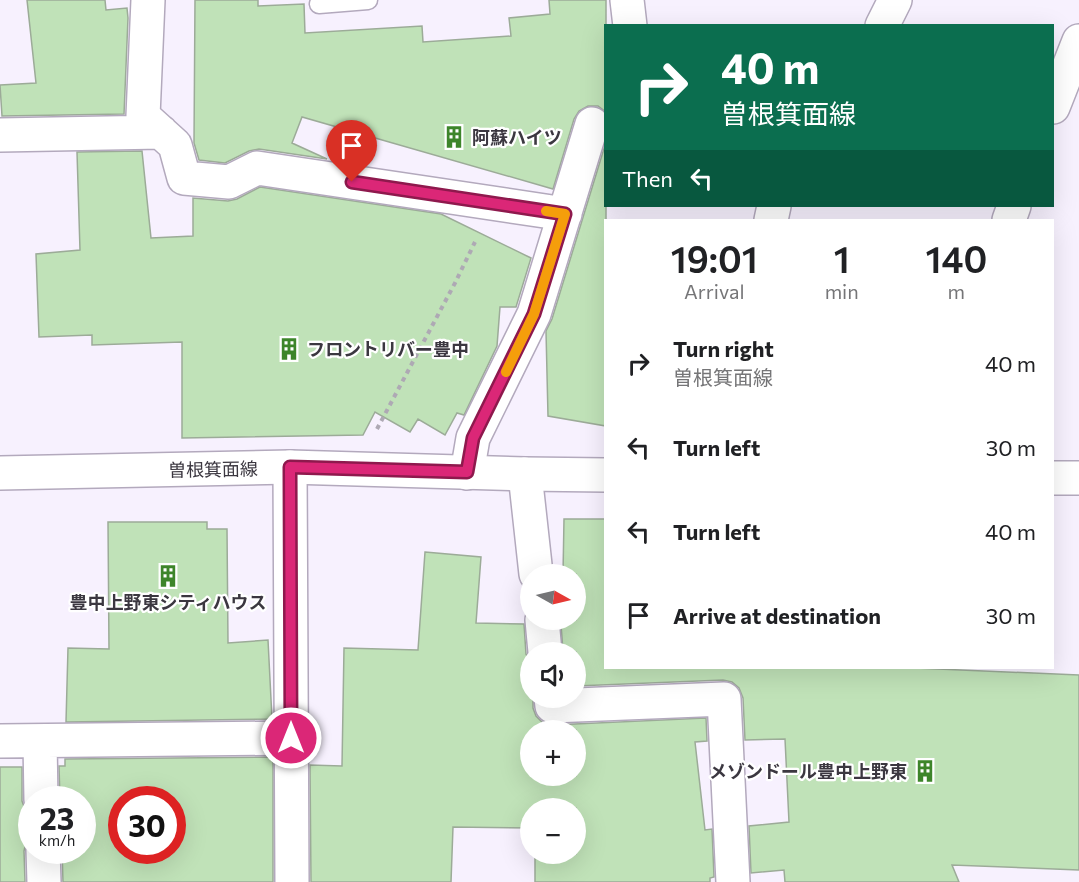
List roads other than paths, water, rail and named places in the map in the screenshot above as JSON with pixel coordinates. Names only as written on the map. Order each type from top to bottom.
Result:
[{"type":"street","points":[[147,0],[143,116],[175,145],[184,178],[229,182],[258,168],[565,214]]},
{"type":"street","points":[[627,0],[630,24]]},
{"type":"street","points":[[883,24],[896,0]]},
{"type":"street","points":[[1054,104],[1079,41]]},
{"type":"street","points":[[467,472],[473,438],[534,314],[592,124]]},
{"type":"street","points":[[0,135],[161,132]]},
{"type":"street","points":[[290,467],[292,882]]},
{"type":"street","name":"曽根箕面線","points":[[0,473],[290,467],[604,475]]},
{"type":"street","points":[[525,474],[536,564]]},
{"type":"street","points":[[1054,478],[1079,478]]},
{"type":"street","points":[[586,705],[724,699],[733,882]]},
{"type":"street","points":[[0,741],[291,738]]},
{"type":"street","points":[[40,741],[41,786]]},
{"type":"street","points":[[43,864],[44,882]]},
{"type":"lane","points":[[319,4],[368,0]]},
{"type":"place","name":"阿蘇ハイツ","points":[[454,137]]},
{"type":"place","name":"フロントリバー豊中","points":[[289,349]]},
{"type":"place","name":"豊中上野東シティハウス","points":[[168,576]]},
{"type":"place","name":"メゾンドール豊中上野東","points":[[925,771]]}]
